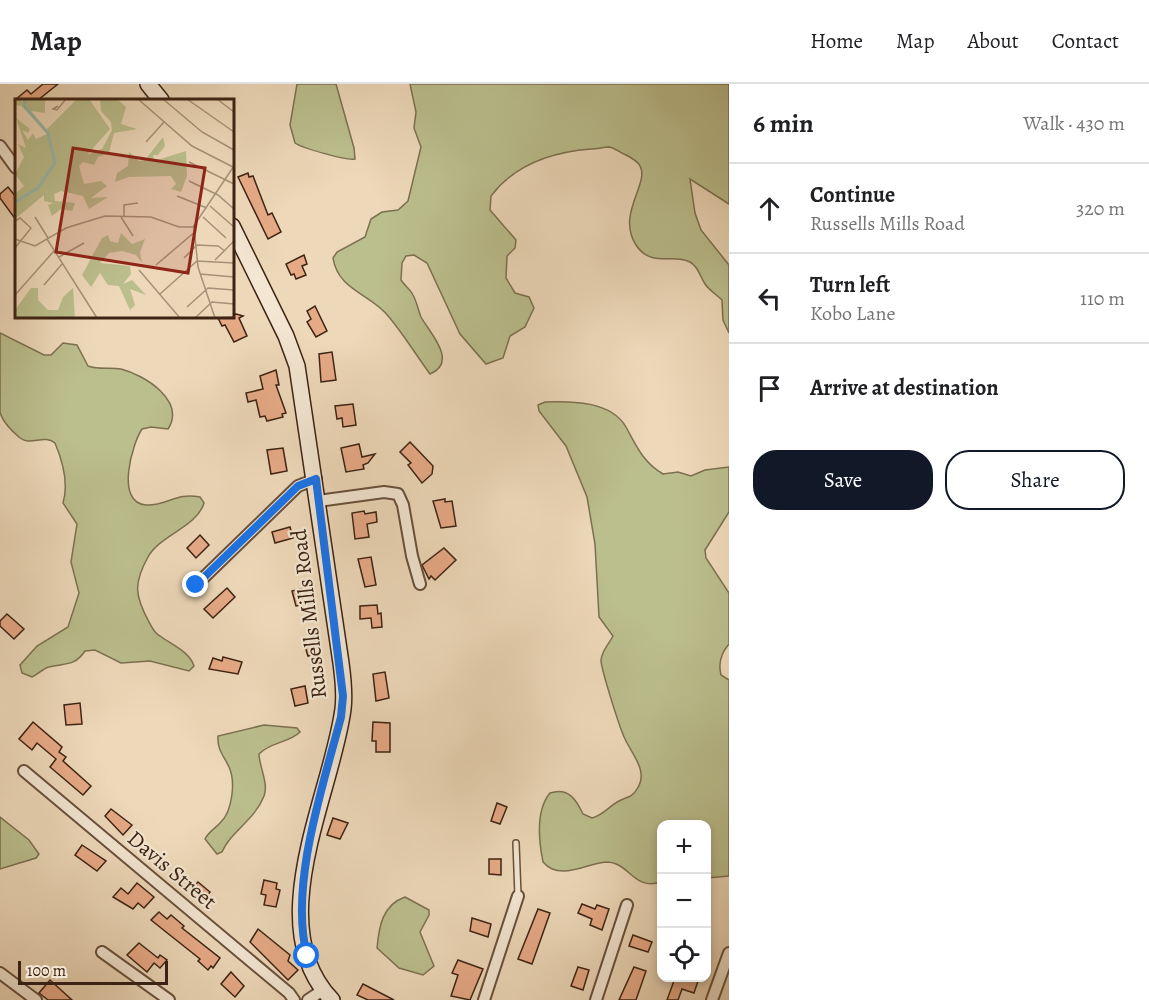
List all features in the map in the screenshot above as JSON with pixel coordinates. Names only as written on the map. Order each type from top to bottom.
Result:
[{"type":"main road","points":[[148,84],[160,99]]},
{"type":"main road","name":"Russells Mills Road","points":[[234,230],[295,356],[316,479],[343,696],[341,717],[306,863],[302,908],[307,956],[328,995]]},
{"type":"street","points":[[0,146],[15,167]]},
{"type":"street","points":[[196,585],[298,486],[316,479]]},
{"type":"street","points":[[318,501],[384,492],[398,494],[420,584]]},
{"type":"street","name":"Davis Street","points":[[24,771],[289,993],[294,1000]]},
{"type":"street","points":[[484,1000],[518,896]]},
{"type":"street","points":[[596,1000],[627,905]]},
{"type":"street","points":[[102,952],[169,1000]]},
{"type":"street","points":[[712,1000],[729,953]]},
{"type":"street","points":[[0,973],[36,1000]]},
{"type":"street","points":[[308,1000],[328,995]]},
{"type":"lane","points":[[516,843],[518,896]]},
{"type":"green space","points":[[297,84],[336,84],[355,159],[325,154],[295,143],[290,125]]},
{"type":"green space","points":[[410,84],[729,84],[729,204],[690,179],[695,213],[701,230],[729,265],[729,333],[723,320],[722,300],[707,286],[693,264],[683,260],[648,256],[636,245],[631,233],[630,222],[631,211],[641,181],[642,173],[639,164],[609,147],[577,151],[549,157],[523,168],[511,176],[491,196],[490,210],[516,240],[515,248],[507,256],[506,278],[515,293],[529,297],[534,308],[525,327],[510,336],[503,358],[486,364],[460,334],[427,263],[414,255],[406,256],[402,263],[401,280],[416,300],[421,317],[435,338],[442,355],[442,362],[438,369],[430,374],[382,309],[341,278],[333,258],[337,252],[365,237],[371,219],[382,212],[398,210],[408,201],[421,147],[414,128],[416,112]]},
{"type":"green space","points":[[0,333],[44,355],[51,355],[63,343],[77,345],[88,366],[131,372],[151,383],[167,399],[172,409],[172,419],[168,429],[151,427],[142,429],[134,447],[128,484],[137,502],[146,505],[184,496],[200,497],[204,503],[194,518],[154,549],[143,566],[138,583],[141,605],[152,628],[158,635],[188,656],[194,666],[189,671],[150,661],[121,663],[95,650],[85,651],[74,662],[47,668],[32,677],[22,673],[20,665],[37,646],[68,627],[79,593],[71,562],[77,524],[63,503],[64,473],[55,443],[20,438],[1,415]]},
{"type":"green space","points":[[545,402],[590,404],[611,412],[626,427],[645,459],[663,474],[678,472],[691,476],[705,470],[729,467],[729,512],[705,550],[706,558],[729,593],[729,644],[722,655],[720,666],[721,675],[729,680],[729,876],[711,878],[711,820],[657,820],[657,883],[644,883],[614,863],[606,862],[574,870],[557,871],[543,862],[540,817],[545,800],[550,793],[567,793],[574,799],[583,814],[592,818],[633,794],[640,783],[641,776],[638,763],[619,724],[602,666],[603,653],[613,636],[599,617],[595,544],[587,497],[566,446],[539,411],[538,405]]},
{"type":"green space","points":[[264,725],[297,728],[300,732],[296,736],[268,747],[259,754],[265,781],[264,796],[255,812],[231,838],[222,852],[217,854],[205,839],[225,817],[230,804],[232,788],[231,773],[220,749],[218,736]]},
{"type":"green space","points":[[0,817],[29,840],[39,854],[36,858],[0,869]]},
{"type":"green space","points":[[405,897],[429,910],[429,915],[420,932],[434,966],[423,975],[399,968],[377,948],[383,918],[391,905]]},
{"type":"building","points":[[43,84],[58,84],[39,99],[16,99],[27,90],[31,94]]},
{"type":"building","points":[[248,173],[249,177],[253,176],[268,215],[272,213],[281,232],[268,239],[238,177]]},
{"type":"building","points":[[8,187],[15,196],[15,219],[0,198],[0,194]]},
{"type":"building","points":[[304,255],[307,264],[302,266],[306,275],[296,279],[294,274],[291,275],[286,264]]},
{"type":"building","points":[[315,306],[327,331],[316,337],[307,322],[311,319],[307,311]]},
{"type":"building","points":[[234,314],[243,316],[239,318],[247,336],[234,342],[225,325],[222,326],[218,318],[234,318]]},
{"type":"building","points":[[332,352],[336,380],[321,382],[319,354]]},
{"type":"building","points":[[276,370],[279,385],[276,385],[286,413],[282,414],[283,417],[267,421],[265,416],[260,417],[256,400],[248,402],[246,393],[263,389],[260,376]]},
{"type":"building","points":[[353,404],[356,425],[343,427],[342,418],[337,419],[335,406]]},
{"type":"building","points":[[410,442],[433,466],[432,474],[422,483],[408,465],[411,463],[400,452]]},
{"type":"building","points":[[359,444],[362,457],[375,454],[368,463],[363,465],[364,469],[346,472],[341,448]]},
{"type":"building","points":[[283,448],[287,471],[271,474],[267,450]]},
{"type":"building","points":[[445,499],[445,502],[452,501],[456,526],[441,528],[433,501]]},
{"type":"building","points":[[364,511],[365,514],[376,512],[377,522],[367,524],[369,537],[355,539],[352,513]]},
{"type":"building","points":[[290,527],[293,538],[275,543],[272,532]]},
{"type":"building","points":[[200,535],[209,545],[196,558],[187,548]]},
{"type":"building","points":[[444,548],[456,560],[435,580],[431,576],[429,579],[422,565]]},
{"type":"building","points":[[371,557],[376,585],[365,587],[358,559]]},
{"type":"building","points":[[309,587],[313,603],[296,606],[292,591]]},
{"type":"building","points":[[227,588],[235,597],[213,618],[204,609]]},
{"type":"building","points":[[377,605],[378,614],[381,613],[382,627],[372,628],[371,618],[360,619],[360,606]]},
{"type":"building","points":[[7,614],[24,629],[14,639],[0,626],[0,621]]},
{"type":"building","points":[[314,637],[319,653],[308,656],[303,640]]},
{"type":"building","points":[[223,657],[242,662],[238,674],[209,669],[213,658],[222,661]]},
{"type":"building","points":[[385,672],[389,698],[376,701],[373,674]]},
{"type":"building","points":[[305,686],[308,703],[295,706],[291,689]]},
{"type":"building","points":[[80,703],[82,724],[66,725],[64,705]]},
{"type":"building","points":[[33,722],[62,747],[59,752],[66,757],[63,761],[91,786],[83,795],[50,767],[56,759],[37,743],[32,750],[19,739]]},
{"type":"building","points":[[373,722],[390,723],[390,752],[376,752],[376,741],[372,741]]},
{"type":"building","points":[[497,803],[507,807],[500,824],[491,821]]},
{"type":"building","points":[[111,809],[132,825],[123,835],[105,816]]},
{"type":"building","points":[[333,818],[348,823],[340,839],[327,835]]},
{"type":"building","points":[[82,845],[106,861],[97,871],[75,855]]},
{"type":"building","points":[[489,859],[501,859],[501,875],[489,874]]},
{"type":"building","points":[[264,880],[277,883],[276,889],[280,890],[276,907],[264,905],[266,895],[261,894]]},
{"type":"building","points":[[198,882],[210,892],[202,902],[191,889]]},
{"type":"building","points":[[137,883],[154,897],[144,908],[138,903],[133,909],[113,897],[121,888],[128,894]]},
{"type":"building","points":[[582,904],[595,909],[597,905],[609,909],[602,930],[590,925],[592,919],[578,913]]},
{"type":"building","points":[[538,909],[550,913],[532,964],[518,959]]},
{"type":"building","points":[[159,912],[167,919],[171,915],[184,926],[182,928],[220,958],[213,968],[211,966],[208,970],[198,961],[200,959],[151,920]]},
{"type":"building","points":[[472,918],[491,924],[488,937],[470,931]]},
{"type":"building","points":[[258,929],[290,955],[288,961],[298,970],[288,980],[250,942]]},
{"type":"building","points":[[633,935],[652,942],[648,952],[629,946]]},
{"type":"building","points":[[139,943],[158,958],[160,955],[167,960],[160,968],[154,963],[147,972],[127,955]]},
{"type":"building","points":[[458,960],[483,969],[470,1000],[451,996],[458,975],[452,973]]},
{"type":"building","points":[[578,967],[589,970],[583,990],[571,986]]},
{"type":"building","points":[[634,967],[646,971],[636,1000],[619,1000]]},
{"type":"building","points":[[231,972],[244,986],[235,997],[221,984]]},
{"type":"building","points":[[50,980],[72,1000],[48,1000],[39,993]]},
{"type":"building","points":[[674,982],[698,982],[694,993],[682,989],[678,1000],[667,1000]]},
{"type":"building","points":[[363,984],[394,1000],[368,1000],[357,995]]},
{"type":"route","points":[[196,585],[298,486],[316,479],[341,663],[343,707],[304,874],[302,918],[307,956]]}]
